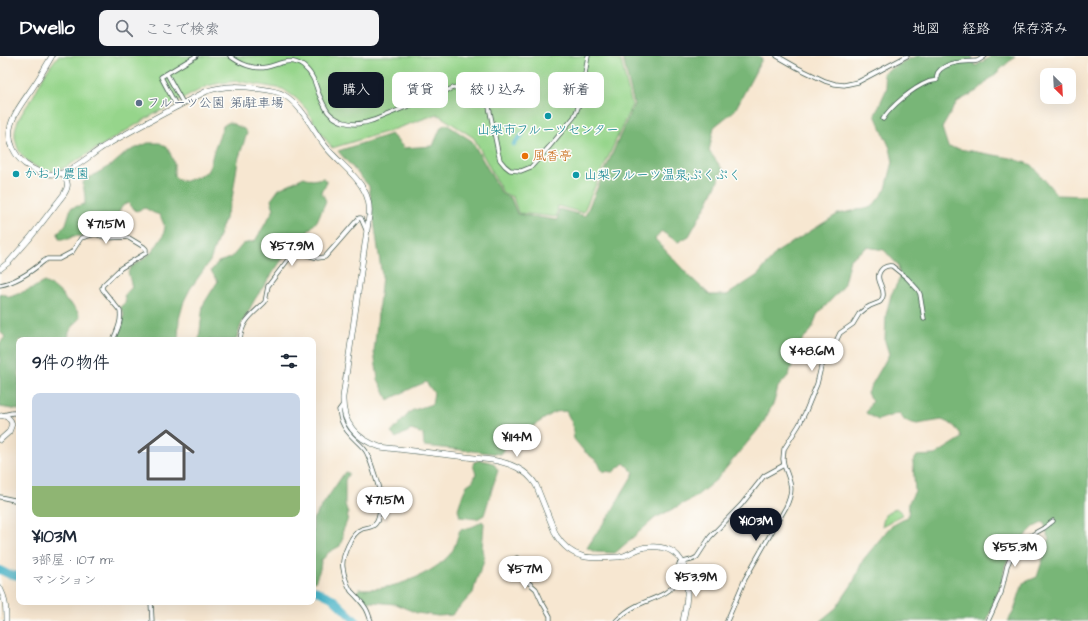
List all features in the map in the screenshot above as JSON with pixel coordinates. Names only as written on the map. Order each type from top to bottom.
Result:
[{"type":"street","points":[[52,56],[13,120],[10,130],[10,140],[17,156],[33,170],[43,174],[63,173],[144,123],[207,91],[229,86],[244,86],[276,92],[288,98],[299,108],[326,147],[358,180],[368,198],[370,208],[342,397],[342,406],[354,432],[364,440],[380,447],[492,460],[505,462],[516,467],[532,478],[539,491],[556,535],[563,545],[573,553],[580,556],[588,558],[619,557],[646,547],[658,546],[668,549],[683,561],[686,574],[688,589],[687,605],[683,621]]},
{"type":"street","points":[[177,107],[161,77],[196,56]]},
{"type":"street","points":[[230,56],[247,66],[267,67],[282,62],[297,63],[303,66],[314,78],[319,94],[328,112],[335,118],[351,124],[361,124],[374,120],[453,88],[463,85],[474,86],[482,91],[487,97],[500,160],[504,166],[510,170],[521,171],[526,170],[534,164],[574,117],[578,109],[581,96],[588,56]]},
{"type":"street","points":[[777,56],[825,81],[844,85],[858,82],[907,56]]},
{"type":"street","points":[[882,119],[908,94],[928,82],[937,80],[937,72],[942,68],[960,62],[976,61],[985,56]]},
{"type":"street","points":[[167,74],[183,103]]},
{"type":"street","points":[[0,269],[30,238],[64,194],[68,186],[63,173]]},
{"type":"street","points":[[240,337],[243,325],[265,302],[268,286],[293,253],[296,252],[318,258],[325,257],[359,218],[361,218],[367,233]]},
{"type":"street","points":[[0,284],[23,277],[47,259],[59,259],[72,252],[81,238],[95,234],[107,238],[129,238],[144,247],[146,249],[146,253],[121,268],[103,285],[102,288],[120,311],[119,327],[114,337]]},
{"type":"street","points":[[728,621],[745,579],[790,498],[791,488],[784,465],[784,449],[805,413],[817,384],[821,367],[829,356],[840,333],[853,324],[859,314],[865,309],[880,302],[883,292],[878,276],[884,267],[888,265],[892,266],[915,286],[920,294],[924,319]]},
{"type":"street","points":[[342,406],[339,410],[342,422],[347,432],[366,451],[380,496],[379,516],[376,523],[372,527],[361,529],[353,538],[342,562],[350,590],[366,608],[371,621]]},
{"type":"street","points":[[2,415],[16,413]]},
{"type":"street","points":[[0,440],[12,427],[10,419],[2,415]]},
{"type":"street","points":[[616,621],[632,608],[662,594],[670,588],[677,580],[679,564],[683,561],[688,561],[697,557],[710,537],[741,505],[764,476],[784,465]]},
{"type":"street","points":[[0,497],[16,500]]},
{"type":"street","points":[[988,621],[1001,593],[1010,559],[1028,538],[1053,521]]},
{"type":"street","points":[[517,558],[518,569],[522,577],[536,589],[550,616],[550,621]]},
{"type":"street","points":[[0,588],[6,605],[6,621]]},
{"type":"street","points":[[151,605],[152,621]]},
{"type":"green space","points":[[58,56],[605,56],[621,61],[632,105],[583,213],[558,206],[556,217],[518,213],[513,197],[503,193],[474,138],[437,114],[392,130],[332,148],[314,123],[307,110],[297,99],[283,89],[238,81],[207,86],[149,117],[66,167],[51,171],[43,170],[29,162],[21,154],[16,142],[15,129],[20,117]]},
{"type":"green space","points":[[613,56],[759,56],[762,59],[735,110],[714,127],[709,151],[723,170],[708,202],[689,236],[678,242],[661,231],[655,239],[688,275],[710,295],[727,295],[758,275],[777,252],[838,214],[872,207],[886,189],[893,162],[890,148],[875,115],[887,88],[883,73],[909,59],[918,56],[972,56],[975,66],[990,56],[1015,56],[977,91],[957,102],[942,128],[948,147],[1011,158],[1032,165],[1057,195],[1088,196],[1088,621],[1008,621],[1014,611],[1023,583],[1037,577],[1049,540],[1044,522],[1034,527],[1020,541],[1005,565],[1003,578],[987,621],[820,621],[836,608],[853,583],[863,560],[890,527],[908,517],[909,502],[915,491],[913,462],[917,456],[935,455],[962,438],[960,433],[953,425],[942,420],[917,424],[905,421],[899,413],[878,420],[866,413],[872,401],[867,393],[889,354],[885,341],[886,315],[891,295],[900,278],[898,265],[884,250],[867,247],[850,259],[843,287],[817,315],[811,331],[802,340],[788,376],[778,387],[774,402],[762,425],[717,479],[694,498],[655,518],[615,553],[595,552],[587,548],[610,515],[634,473],[624,463],[613,472],[602,471],[598,462],[584,451],[574,439],[572,423],[566,411],[555,412],[514,440],[512,439],[501,454],[424,446],[423,434],[411,430],[396,438],[391,433],[411,411],[432,404],[434,393],[426,382],[388,400],[378,379],[374,352],[382,276],[369,186],[338,151],[391,134],[404,148],[433,146],[441,127],[446,124],[472,141],[502,194],[511,198],[517,214],[557,220],[559,209],[585,216],[634,104],[623,59]]},
{"type":"green space","points":[[229,122],[244,129],[247,133],[238,160],[232,199],[210,261],[190,289],[184,301],[179,319],[178,337],[118,337],[124,314],[120,307],[126,302],[124,296],[132,287],[128,272],[131,267],[153,251],[163,236],[165,227],[160,215],[145,208],[136,211],[128,203],[122,206],[114,221],[100,233],[73,236],[69,239],[59,239],[58,233],[66,224],[71,208],[85,204],[83,182],[113,164],[127,152],[148,143],[160,143],[168,148],[174,163],[174,176],[179,180],[186,181],[207,172],[223,126]]},
{"type":"green space","points":[[304,177],[312,180],[324,178],[327,183],[321,191],[326,201],[317,221],[309,230],[300,246],[281,261],[255,299],[241,325],[237,337],[199,337],[203,305],[218,281],[211,271],[218,262],[231,258],[243,244],[255,241],[274,209],[271,200],[279,189]]},
{"type":"green space","points":[[44,282],[54,287],[78,312],[80,317],[69,332],[68,337],[16,337],[16,410],[0,407],[0,343],[5,337],[0,331],[0,293],[10,297]]},
{"type":"green space","points":[[481,460],[493,463],[498,470],[484,515],[477,519],[460,517],[458,509],[463,494],[467,485],[473,481],[476,474],[473,465],[474,462]]},
{"type":"green space","points":[[345,472],[349,473],[345,480],[345,504],[348,514],[342,533],[343,537],[340,546],[329,552],[321,561],[316,579],[316,515]]},
{"type":"green space","points":[[896,508],[903,514],[882,526],[885,515]]},
{"type":"green space","points":[[482,521],[484,523],[482,550],[484,556],[483,564],[473,593],[452,615],[438,616],[417,613],[395,604],[362,601],[357,592],[359,589],[380,588],[395,585],[422,575],[438,565],[451,553],[460,530],[474,526]]},
{"type":"waterway","points":[[514,144],[522,135]]},
{"type":"waterway","points":[[0,570],[8,574],[16,575]]},
{"type":"waterway","points":[[316,590],[332,598],[356,621]]},
{"type":"place","name":"フルーツ公園 第1駐車場","points":[[139,103]]},
{"type":"place","name":"山梨市フルーツセンター","points":[[548,116]]},
{"type":"place","name":"風香亭","points":[[525,156]]},
{"type":"place","name":"かおり農園","points":[[16,174]]},
{"type":"place","name":"山梨フルーツ温泉;ぷくぷく","points":[[576,175]]}]
